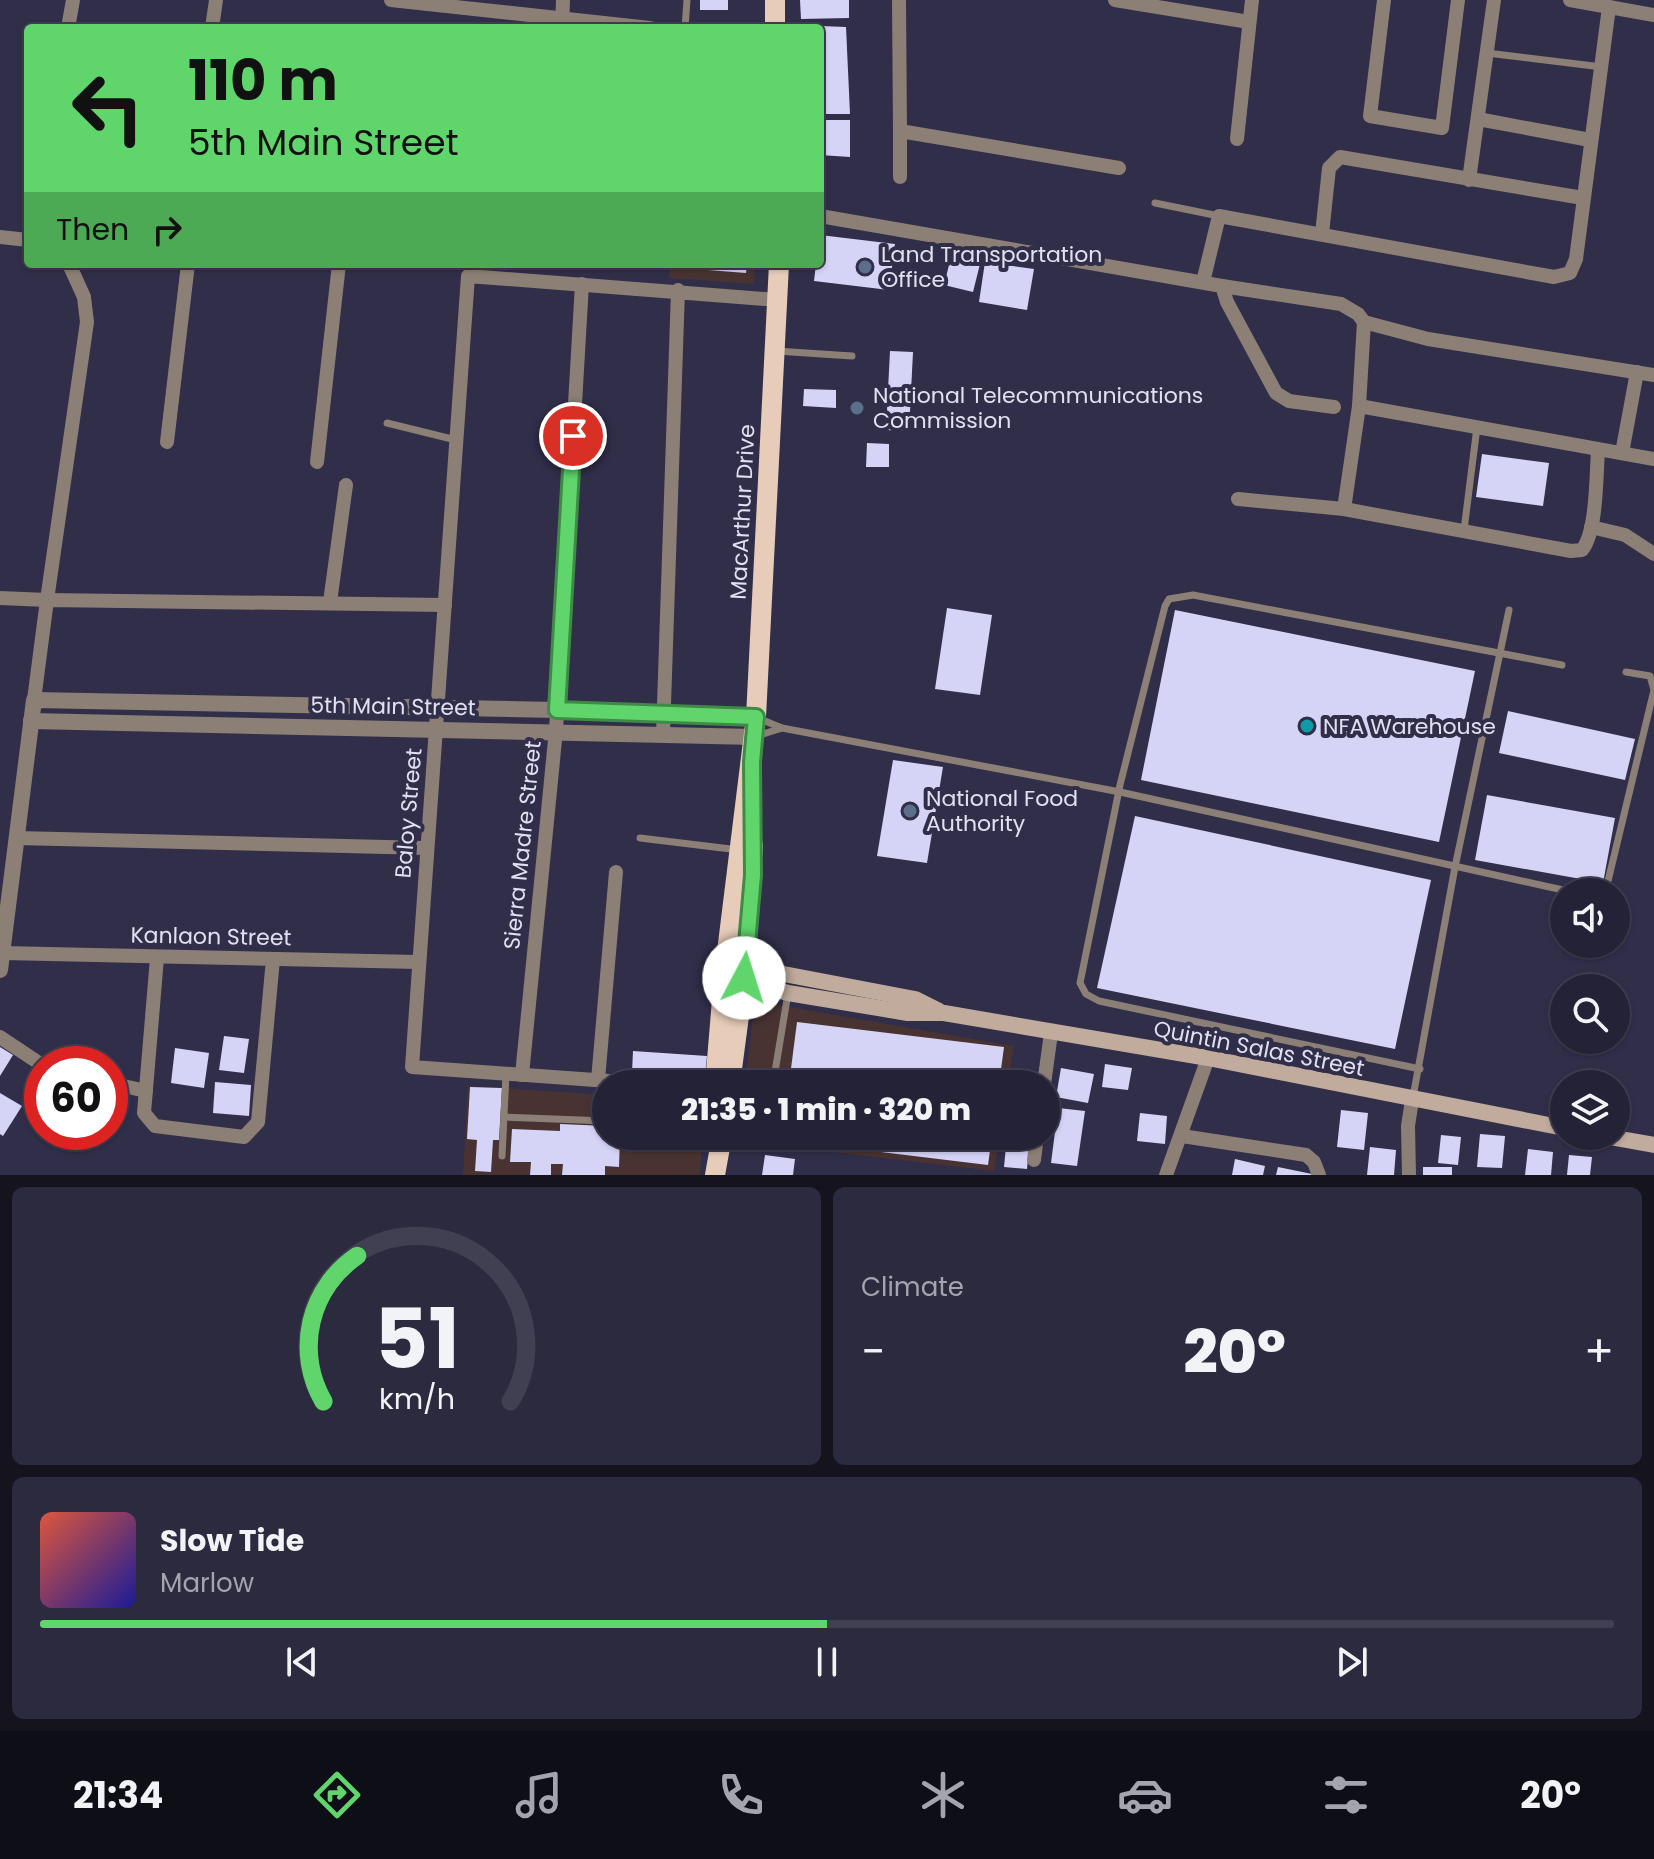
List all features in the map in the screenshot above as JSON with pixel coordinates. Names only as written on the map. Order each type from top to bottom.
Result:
[{"type":"main road","points":[[775,0],[775,24]]},
{"type":"main road","name":"MacArthur Drive","points":[[731,1070],[741,850],[756,727],[779,268]]},
{"type":"main road","name":"MacArthur Drive","points":[[717,1070],[753,875],[752,762]]},
{"type":"main road","name":"Quintin Salas Street","points":[[734,977],[768,971],[915,999],[944,1013]]},
{"type":"main road","name":"Quintin Salas Street","points":[[734,977],[788,993],[908,1013],[944,1013],[1208,1058],[1550,1125]]},
{"type":"main road","points":[[1630,1141],[1654,1145]]},
{"type":"main road","points":[[714,1150],[715,1175]]},
{"type":"main road","points":[[715,1175],[719,1150]]},
{"type":"street","points":[[69,24],[73,0]]},
{"type":"street","points":[[213,24],[216,0]]},
{"type":"street","points":[[391,0],[563,24],[563,0]]},
{"type":"street","points":[[899,0],[900,177]]},
{"type":"street","points":[[1115,0],[1249,22]]},
{"type":"street","points":[[1237,139],[1252,0]]},
{"type":"street","points":[[1384,0],[1370,116],[1442,128],[1458,0]]},
{"type":"street","points":[[1469,180],[1494,0]]},
{"type":"street","points":[[1570,0],[1654,15]]},
{"type":"street","points":[[1203,282],[1219,216],[1554,277],[1570,273],[1575,265],[1609,7]]},
{"type":"street","points":[[1478,119],[1590,140]]},
{"type":"street","points":[[900,131],[1119,168]]},
{"type":"street","points":[[1322,234],[1329,168],[1340,157],[1583,198]]},
{"type":"street","points":[[824,217],[1341,304],[1358,314],[1364,322],[1428,339],[1654,375]]},
{"type":"street","points":[[0,237],[24,240]]},
{"type":"street","points":[[1,962],[6,874],[17,838],[87,322],[84,297],[71,268]]},
{"type":"street","points":[[167,442],[188,268]]},
{"type":"street","points":[[317,462],[339,268]]},
{"type":"street","name":"Baloy Street","points":[[582,284],[468,276],[412,1067],[592,1080]]},
{"type":"street","points":[[582,284],[778,300]]},
{"type":"street","name":"Sierra Madre Street","points":[[522,1075],[556,730],[582,284]]},
{"type":"street","points":[[1222,286],[1227,302],[1276,393],[1289,401],[1334,407]]},
{"type":"street","points":[[663,734],[678,290]]},
{"type":"street","points":[[1344,509],[1359,406],[1364,322]]},
{"type":"street","points":[[1622,453],[1637,372]]},
{"type":"street","points":[[1359,406],[1654,459]]},
{"type":"street","points":[[1238,499],[1344,509],[1571,551],[1582,550],[1588,542],[1591,527],[1598,451]]},
{"type":"street","points":[[330,602],[346,485]]},
{"type":"street","points":[[1591,527],[1625,535],[1654,554]]},
{"type":"street","points":[[0,598],[445,605]]},
{"type":"street","name":"5th Main Street","points":[[34,700],[664,714],[756,727]]},
{"type":"street","name":"5th Main Street","points":[[31,721],[663,734],[756,727]]},
{"type":"street","points":[[17,838],[426,848]]},
{"type":"street","points":[[599,1070],[616,872]]},
{"type":"street","points":[[157,958],[144,1113],[155,1126],[244,1137],[252,1132],[258,1122],[273,959]]},
{"type":"street","name":"Kanlaon Street","points":[[1,962],[157,958],[418,962]]},
{"type":"street","points":[[1046,1070],[1051,1033]]},
{"type":"street","points":[[0,1037],[24,1053]]},
{"type":"street","points":[[1166,1175],[1208,1058]]},
{"type":"street","points":[[128,1087],[146,1091]]},
{"type":"street","points":[[1409,1175],[1408,1126],[1412,1100]]},
{"type":"street","points":[[1182,1136],[1306,1155],[1314,1162],[1319,1175]]},
{"type":"street","points":[[1034,1160],[1035,1150]]},
{"type":"lane","points":[[685,24],[687,0]]},
{"type":"lane","points":[[1487,53],[1602,67]]},
{"type":"lane","points":[[1155,203],[1219,216]]},
{"type":"lane","points":[[774,351],[852,356]]},
{"type":"lane","points":[[387,423],[456,440]]},
{"type":"lane","points":[[1464,530],[1477,427]]},
{"type":"lane","points":[[1420,1069],[1099,1001],[1086,994],[1080,983],[1120,792],[1169,599],[1193,595],[1562,665]]},
{"type":"lane","points":[[1412,1100],[1455,867],[1509,610]]},
{"type":"lane","points":[[1609,878],[1654,690],[1650,676],[1626,672]]},
{"type":"lane","points":[[756,727],[782,728],[1120,792],[1550,887]]},
{"type":"lane","points":[[756,727],[782,728]]},
{"type":"lane","points":[[640,838],[741,850]]},
{"type":"lane","points":[[775,1070],[788,993]]},
{"type":"lane","points":[[502,1156],[506,1074]]},
{"type":"lane","points":[[504,1117],[592,1120]]},
{"type":"shaded area","points":[[670,268],[755,268],[754,284],[669,278]]},
{"type":"shaded area","points":[[755,1001],[1014,1046],[1010,1070],[747,1070]]},
{"type":"shaded area","points":[[468,1086],[592,1094],[592,1150],[701,1150],[700,1175],[463,1175]]},
{"type":"shaded area","points":[[815,1150],[998,1150],[994,1171]]},
{"type":"building","points":[[700,0],[728,0],[728,10],[700,10]]},
{"type":"building","points":[[800,0],[849,0],[849,18],[801,19]]},
{"type":"building","points":[[824,26],[846,27],[850,114],[824,114]]},
{"type":"building","points":[[824,120],[850,120],[850,157],[824,155]]},
{"type":"building","points":[[824,235],[895,244],[889,290],[814,281],[816,268],[824,268]]},
{"type":"building","points":[[953,249],[982,256],[973,292],[944,285]]},
{"type":"building","points":[[985,262],[1034,269],[1027,310],[979,302]]},
{"type":"building","points":[[695,268],[747,268],[746,273]]},
{"type":"building","points":[[890,351],[913,352],[909,431],[886,430]]},
{"type":"building","points":[[804,389],[836,390],[836,408],[803,406]]},
{"type":"building","points":[[867,443],[889,444],[889,467],[866,467]]},
{"type":"building","points":[[1482,454],[1549,463],[1543,506],[1476,497]]},
{"type":"building","points":[[947,608],[992,615],[980,695],[935,689]]},
{"type":"building","name":"NFA Warehouse","points":[[1175,610],[1475,671],[1439,842],[1141,780]]},
{"type":"building","points":[[1508,711],[1635,739],[1625,780],[1499,753]]},
{"type":"building","name":"National Food Authority","points":[[893,760],[943,767],[927,863],[877,856]]},
{"type":"building","points":[[1487,795],[1615,818],[1604,878],[1575,878],[1475,860]]},
{"type":"building","points":[[1135,816],[1431,880],[1395,1049],[1097,988]]},
{"type":"building","points":[[797,1022],[1004,1047],[1001,1070],[791,1070]]},
{"type":"building","points":[[224,1036],[249,1039],[244,1073],[219,1070]]},
{"type":"building","points":[[0,1047],[13,1055],[0,1076]]},
{"type":"building","points":[[175,1048],[209,1053],[204,1088],[171,1083]]},
{"type":"building","points":[[633,1051],[707,1056],[706,1070],[632,1070]]},
{"type":"building","points":[[1105,1064],[1132,1068],[1128,1090],[1102,1087]]},
{"type":"building","points":[[1061,1068],[1094,1074],[1088,1103],[1060,1098]]},
{"type":"building","points":[[215,1082],[251,1085],[249,1116],[213,1113]]},
{"type":"building","points":[[470,1087],[502,1088],[499,1140],[493,1140],[491,1172],[475,1171],[477,1140],[467,1139]]},
{"type":"building","points":[[0,1093],[22,1106],[3,1136],[0,1134]]},
{"type":"building","points":[[1060,1108],[1085,1111],[1077,1166],[1051,1163],[1053,1150],[1060,1150]]},
{"type":"building","points":[[1341,1110],[1368,1113],[1364,1150],[1337,1147]]},
{"type":"building","points":[[1140,1113],[1167,1116],[1165,1144],[1137,1141]]},
{"type":"building","points":[[560,1124],[592,1125],[592,1150],[620,1150],[619,1167],[605,1166],[605,1175],[562,1175],[563,1164],[551,1164],[551,1175],[530,1175],[531,1162],[510,1162],[512,1129],[560,1131]]},
{"type":"building","points":[[1480,1134],[1505,1136],[1502,1168],[1477,1167]]},
{"type":"building","points":[[1441,1135],[1461,1137],[1458,1165],[1438,1163]]},
{"type":"building","points":[[1370,1147],[1396,1150],[1394,1175],[1367,1175]]},
{"type":"building","points":[[1528,1149],[1553,1152],[1551,1175],[1525,1175]]},
{"type":"building","points":[[864,1150],[990,1150],[988,1165]]},
{"type":"building","points":[[1006,1150],[1029,1150],[1027,1169],[1004,1167]]},
{"type":"building","points":[[765,1155],[795,1159],[793,1175],[762,1175]]},
{"type":"building","points":[[1569,1155],[1592,1157],[1590,1175],[1567,1175]]},
{"type":"building","points":[[1235,1159],[1265,1166],[1263,1175],[1232,1175]]},
{"type":"building","points":[[1278,1167],[1312,1174],[1276,1175]]},
{"type":"building","points":[[1423,1167],[1452,1167],[1452,1175],[1423,1175]]},
{"type":"place","name":"Land Transportation Office","points":[[865,267]]},
{"type":"place","name":"National Telecommunications Commission","points":[[857,408]]},
{"type":"place","name":"NFA Warehouse","points":[[1307,726]]},
{"type":"place","name":"National Food Authority","points":[[910,811]]},
{"type":"route","points":[[573,436],[557,710],[756,717],[752,762],[753,875],[744,978]]}]
